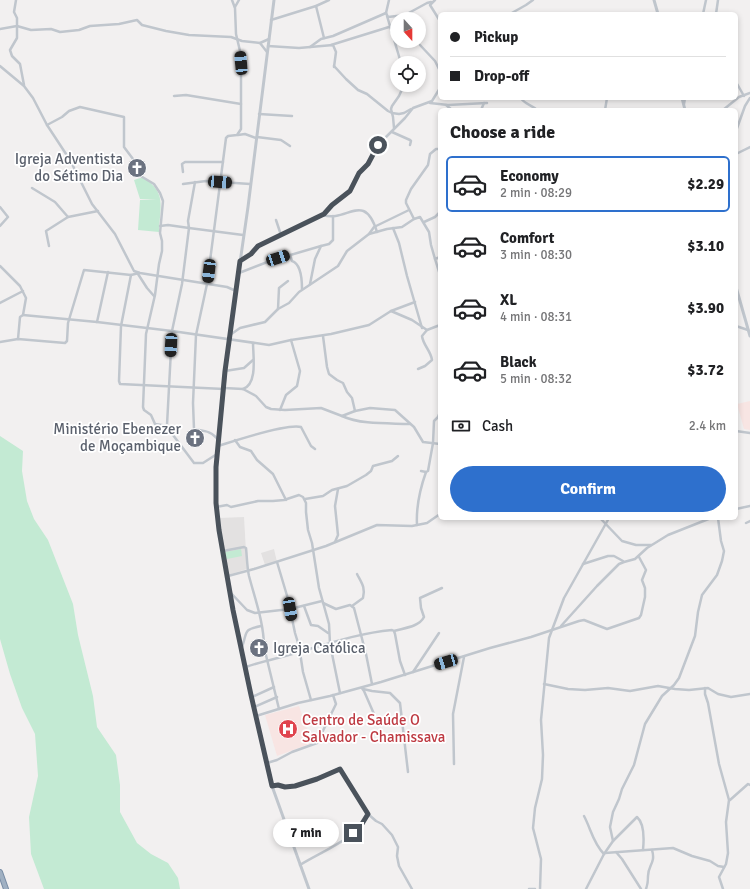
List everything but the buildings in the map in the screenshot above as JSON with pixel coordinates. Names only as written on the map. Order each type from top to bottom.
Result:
[{"type":"highway","points":[[0,872],[6,889]]},
{"type":"street","points":[[16,0],[14,12],[17,18],[17,38],[10,50],[15,60],[20,64],[24,86]]},
{"type":"street","points":[[232,0],[235,8],[236,39],[240,51],[241,63],[241,129],[237,135]]},
{"type":"street","points":[[235,8],[239,0]]},
{"type":"street","points":[[274,0],[225,371],[218,446],[216,507],[230,592],[272,786],[308,889]]},
{"type":"street","points":[[271,20],[316,6],[329,0]]},
{"type":"street","points":[[389,0],[387,14],[389,27],[399,56]]},
{"type":"street","points":[[387,14],[388,17],[405,15],[435,0]]},
{"type":"street","points":[[514,12],[533,0]]},
{"type":"street","points":[[657,12],[654,2],[659,0]]},
{"type":"street","points":[[703,12],[706,0]]},
{"type":"street","points":[[716,12],[718,0]]},
{"type":"street","points":[[431,2],[430,5],[438,18]]},
{"type":"street","points":[[316,6],[324,38]]},
{"type":"street","points":[[716,8],[718,12]]},
{"type":"street","points":[[310,47],[324,38],[333,36],[387,14]]},
{"type":"street","points":[[0,30],[17,26],[30,30],[51,29],[60,32],[79,30],[90,26],[119,24],[137,20],[142,25],[166,31],[204,37],[231,37],[260,43],[269,39]]},
{"type":"street","points":[[17,30],[21,27]]},
{"type":"street","points":[[268,46],[310,47],[330,45],[389,27]]},
{"type":"street","points":[[260,43],[267,52]]},
{"type":"street","points":[[330,45],[333,45],[336,52],[334,66],[358,90],[367,94],[392,113],[404,113],[429,103],[446,105],[486,103],[482,108]]},
{"type":"street","points":[[423,48],[435,61],[438,68]]},
{"type":"street","points":[[0,66],[24,86],[33,98],[70,160],[89,198],[124,249],[134,271],[227,287],[236,291]]},
{"type":"street","points":[[738,86],[744,96]]},
{"type":"street","points":[[429,103],[438,91]]},
{"type":"street","points":[[393,130],[395,125],[391,109],[401,92]]},
{"type":"street","points":[[738,98],[750,93]]},
{"type":"street","points":[[174,96],[186,95],[241,104]]},
{"type":"street","points":[[738,125],[745,106],[750,98]]},
{"type":"street","points":[[522,100],[536,108]]},
{"type":"street","points":[[725,108],[735,100]]},
{"type":"street","points":[[446,105],[450,108]]},
{"type":"street","points":[[48,125],[64,116],[69,111],[80,107],[124,117],[124,147],[133,159],[134,172],[154,184],[162,199],[160,226],[162,245],[158,275],[147,328],[143,407],[144,410],[151,415],[155,424],[168,426]]},
{"type":"street","points":[[240,261],[251,254],[258,246],[323,215],[332,205],[350,191],[359,173],[368,164],[375,149],[412,109]]},
{"type":"street","points":[[259,114],[292,116]]},
{"type":"street","points":[[241,129],[245,134]]},
{"type":"street","points":[[393,130],[410,140],[410,145]]},
{"type":"street","points":[[219,441],[210,432],[195,429],[193,427],[193,389],[196,335],[207,284],[226,138],[245,134],[256,138],[281,140],[290,146]]},
{"type":"street","points":[[738,153],[750,147]]},
{"type":"street","points":[[414,219],[406,200],[409,192],[428,165],[430,154],[438,149]]},
{"type":"street","points":[[183,172],[182,164],[185,162],[223,162]]},
{"type":"street","points":[[183,184],[206,181],[250,184]]},
{"type":"street","points":[[196,182],[188,221],[189,228],[182,280],[172,331],[168,426],[195,464],[203,463],[218,454]]},
{"type":"street","points":[[32,188],[55,202],[68,217]]},
{"type":"street","points":[[0,207],[8,217],[0,226]]},
{"type":"street","points":[[323,215],[333,216],[349,211],[361,210],[370,215],[377,232]]},
{"type":"street","points":[[230,335],[240,328],[265,322],[278,309],[289,303],[302,289],[338,266],[347,251],[369,234],[375,227],[409,210]]},
{"type":"street","points":[[49,246],[46,231],[68,217],[98,211]]},
{"type":"street","points":[[424,222],[438,214]]},
{"type":"street","points":[[239,273],[290,255],[329,244],[333,240],[333,216]]},
{"type":"street","points":[[369,234],[402,227],[420,217],[429,232],[438,269]]},
{"type":"street","points":[[276,220],[281,235]]},
{"type":"street","points":[[160,226],[168,225],[243,235]]},
{"type":"street","points":[[393,228],[399,243],[422,328]]},
{"type":"street","points":[[310,285],[316,259],[321,246]]},
{"type":"street","points":[[290,255],[292,261],[297,265],[302,278],[302,289]]},
{"type":"street","points":[[0,266],[23,291],[26,300],[23,315],[20,317],[18,339]]},
{"type":"street","points":[[0,342],[18,339],[65,343],[67,341],[69,320],[84,270],[131,275],[139,273]]},
{"type":"street","points":[[97,322],[108,272]]},
{"type":"street","points":[[139,273],[154,297]]},
{"type":"street","points":[[131,275],[121,326],[121,384],[134,386],[169,386],[193,389],[243,389],[256,396],[268,408],[280,410],[321,408],[352,420],[370,423],[411,424]]},
{"type":"street","points":[[278,309],[279,288],[288,281]]},
{"type":"street","points":[[0,299],[1,302],[23,291]]},
{"type":"street","points":[[738,294],[750,336]]},
{"type":"street","points":[[23,315],[172,331],[270,345],[291,340],[324,336],[372,324],[383,315],[415,302]]},
{"type":"street","points":[[391,311],[412,320],[427,330]]},
{"type":"street","points":[[418,369],[425,366],[432,360],[430,352],[422,336],[427,330],[438,326]]},
{"type":"street","points":[[738,327],[748,330]]},
{"type":"street","points":[[324,336],[329,374],[343,383],[347,392],[352,398],[355,411]]},
{"type":"street","points":[[280,410],[286,395],[297,386],[300,371],[291,340]]},
{"type":"street","points":[[243,389],[251,383],[254,371],[253,343]]},
{"type":"street","points":[[225,371],[244,368],[253,360]]},
{"type":"street","points":[[342,416],[355,411],[375,408],[396,410],[411,424],[423,442],[438,444]]},
{"type":"street","points":[[417,525],[417,508],[422,484],[430,463],[434,420],[438,417]]},
{"type":"street","points":[[218,446],[235,440],[290,426],[299,426],[311,446],[315,449]]},
{"type":"street","points":[[738,431],[750,433]]},
{"type":"street","points":[[235,440],[240,446],[251,452],[257,460],[273,474],[286,500]]},
{"type":"street","points":[[216,507],[227,505],[232,507],[258,501],[286,500],[299,495],[305,499],[323,496],[332,490],[347,486],[364,476],[373,466],[392,461],[398,456]]},
{"type":"street","points":[[421,471],[426,472]]},
{"type":"street","points":[[335,542],[338,535],[335,506],[338,489]]},
{"type":"street","points":[[305,499],[306,517],[323,602],[329,624],[330,644],[340,693]]},
{"type":"street","points":[[738,509],[750,506]]},
{"type":"street","points":[[228,576],[249,571],[312,550],[376,525],[399,527],[417,525],[430,522],[438,516]]},
{"type":"street","points":[[602,520],[622,541],[636,545],[651,545]]},
{"type":"street","points":[[540,889],[541,859],[533,828],[542,773],[541,720],[549,638],[564,598],[608,520]]},
{"type":"street","points":[[559,628],[597,586],[624,562],[639,557],[651,545],[668,535],[706,520]]},
{"type":"street","points":[[613,841],[610,828],[613,812],[634,764],[645,724],[662,696],[679,678],[691,650],[695,636],[702,595],[717,575],[722,561],[724,550],[721,541],[718,520]]},
{"type":"street","points":[[746,523],[750,521]]},
{"type":"street","points":[[223,551],[245,547],[264,639],[264,647],[279,709]]},
{"type":"street","points":[[583,564],[600,560],[608,556],[614,556],[624,562]]},
{"type":"street","points":[[256,716],[311,700],[362,688],[584,620],[607,628],[639,618],[645,598],[645,588],[642,580],[646,570],[639,557]]},
{"type":"street","points":[[277,562],[290,609],[303,672],[311,700]]},
{"type":"street","points":[[230,592],[247,610],[251,612],[259,613],[290,609],[323,602],[336,609],[350,605],[352,606],[363,598],[363,587],[357,574]]},
{"type":"street","points":[[246,667],[361,635],[408,629],[423,620],[424,617],[420,598],[442,588]]},
{"type":"street","points":[[304,606],[312,625],[318,626],[329,634]]},
{"type":"street","points":[[352,606],[354,608],[366,654],[372,684]]},
{"type":"street","points":[[242,647],[247,630],[261,626]]},
{"type":"street","points":[[394,631],[400,661],[405,674]]},
{"type":"street","points":[[413,672],[439,632]]},
{"type":"street","points":[[454,764],[453,714],[464,656]]},
{"type":"street","points":[[544,684],[586,690],[608,688],[631,691],[658,686],[670,689],[688,690],[709,688],[718,694],[731,697],[750,694]]},
{"type":"street","points":[[252,697],[274,686]]},
{"type":"street","points":[[362,688],[374,714]]},
{"type":"street","points":[[362,688],[372,692],[390,693],[400,703],[408,772]]},
{"type":"street","points":[[705,688],[718,764],[729,800],[726,830],[728,853],[719,877],[723,889]]},
{"type":"street","points":[[267,763],[317,743],[336,704],[333,695]]},
{"type":"street","points":[[254,707],[277,697]]},
{"type":"street","points":[[272,786],[295,786],[317,779],[340,769],[368,814],[382,824],[392,835],[398,847],[400,868],[412,889]]},
{"type":"street","points":[[729,800],[748,784],[750,785]]},
{"type":"street","points":[[300,865],[353,833],[360,827],[368,814]]},
{"type":"street","points":[[584,816],[590,826],[593,839],[604,854]]},
{"type":"street","points":[[586,889],[604,854],[613,841],[636,818],[638,818],[641,822],[644,834],[643,850]]},
{"type":"street","points":[[604,854],[673,848],[724,867]]},
{"type":"street","points":[[646,889],[649,882],[648,876],[654,859],[652,850]]},
{"type":"street","points":[[616,852],[622,859],[640,889]]},
{"type":"street","points":[[529,889],[535,889]]},
{"type":"shaded area","points":[[750,401],[750,430],[744,429],[738,404]]},
{"type":"shaded area","points":[[244,517],[247,569],[228,575],[219,518]]},
{"type":"shaded area","points":[[274,549],[277,562],[265,565],[261,553]]},
{"type":"shaded area","name":"Centro de Saúde O Salvador - Chamissava","points":[[299,706],[312,743],[277,756],[265,715]]},
{"type":"green space","points":[[143,177],[151,183],[159,195],[161,207],[159,232],[138,230],[140,200],[157,200],[140,199],[134,180]]},
{"type":"green space","points":[[0,436],[23,451],[22,471],[27,501],[34,519],[48,540],[73,604],[78,635],[93,696],[97,727],[116,755],[120,785],[120,812],[137,843],[151,854],[168,863],[178,878],[180,889],[44,889],[31,854],[29,817],[38,776],[35,734],[22,708],[0,639]]},
{"type":"green space","points":[[241,549],[242,556],[227,559],[225,552]]},
{"type":"place","name":"Igreja Adventista do Sétimo Dia","points":[[137,168]]},
{"type":"place","name":"Ministério Ebenezer de Moçambique","points":[[195,438]]},
{"type":"place","name":"Igreja Católica","points":[[259,648]]},
{"type":"place","name":"Centro de Saúde O Salvador - Chamissava","points":[[288,729]]},
{"type":"route","points":[[353,833],[360,827],[368,814],[349,785],[342,770],[338,769],[317,779],[295,786],[272,786],[233,610],[217,520],[216,467],[225,371],[240,261],[251,254],[258,246],[298,228],[306,222],[324,214],[329,207],[350,191],[359,173],[368,164],[378,145]]}]
